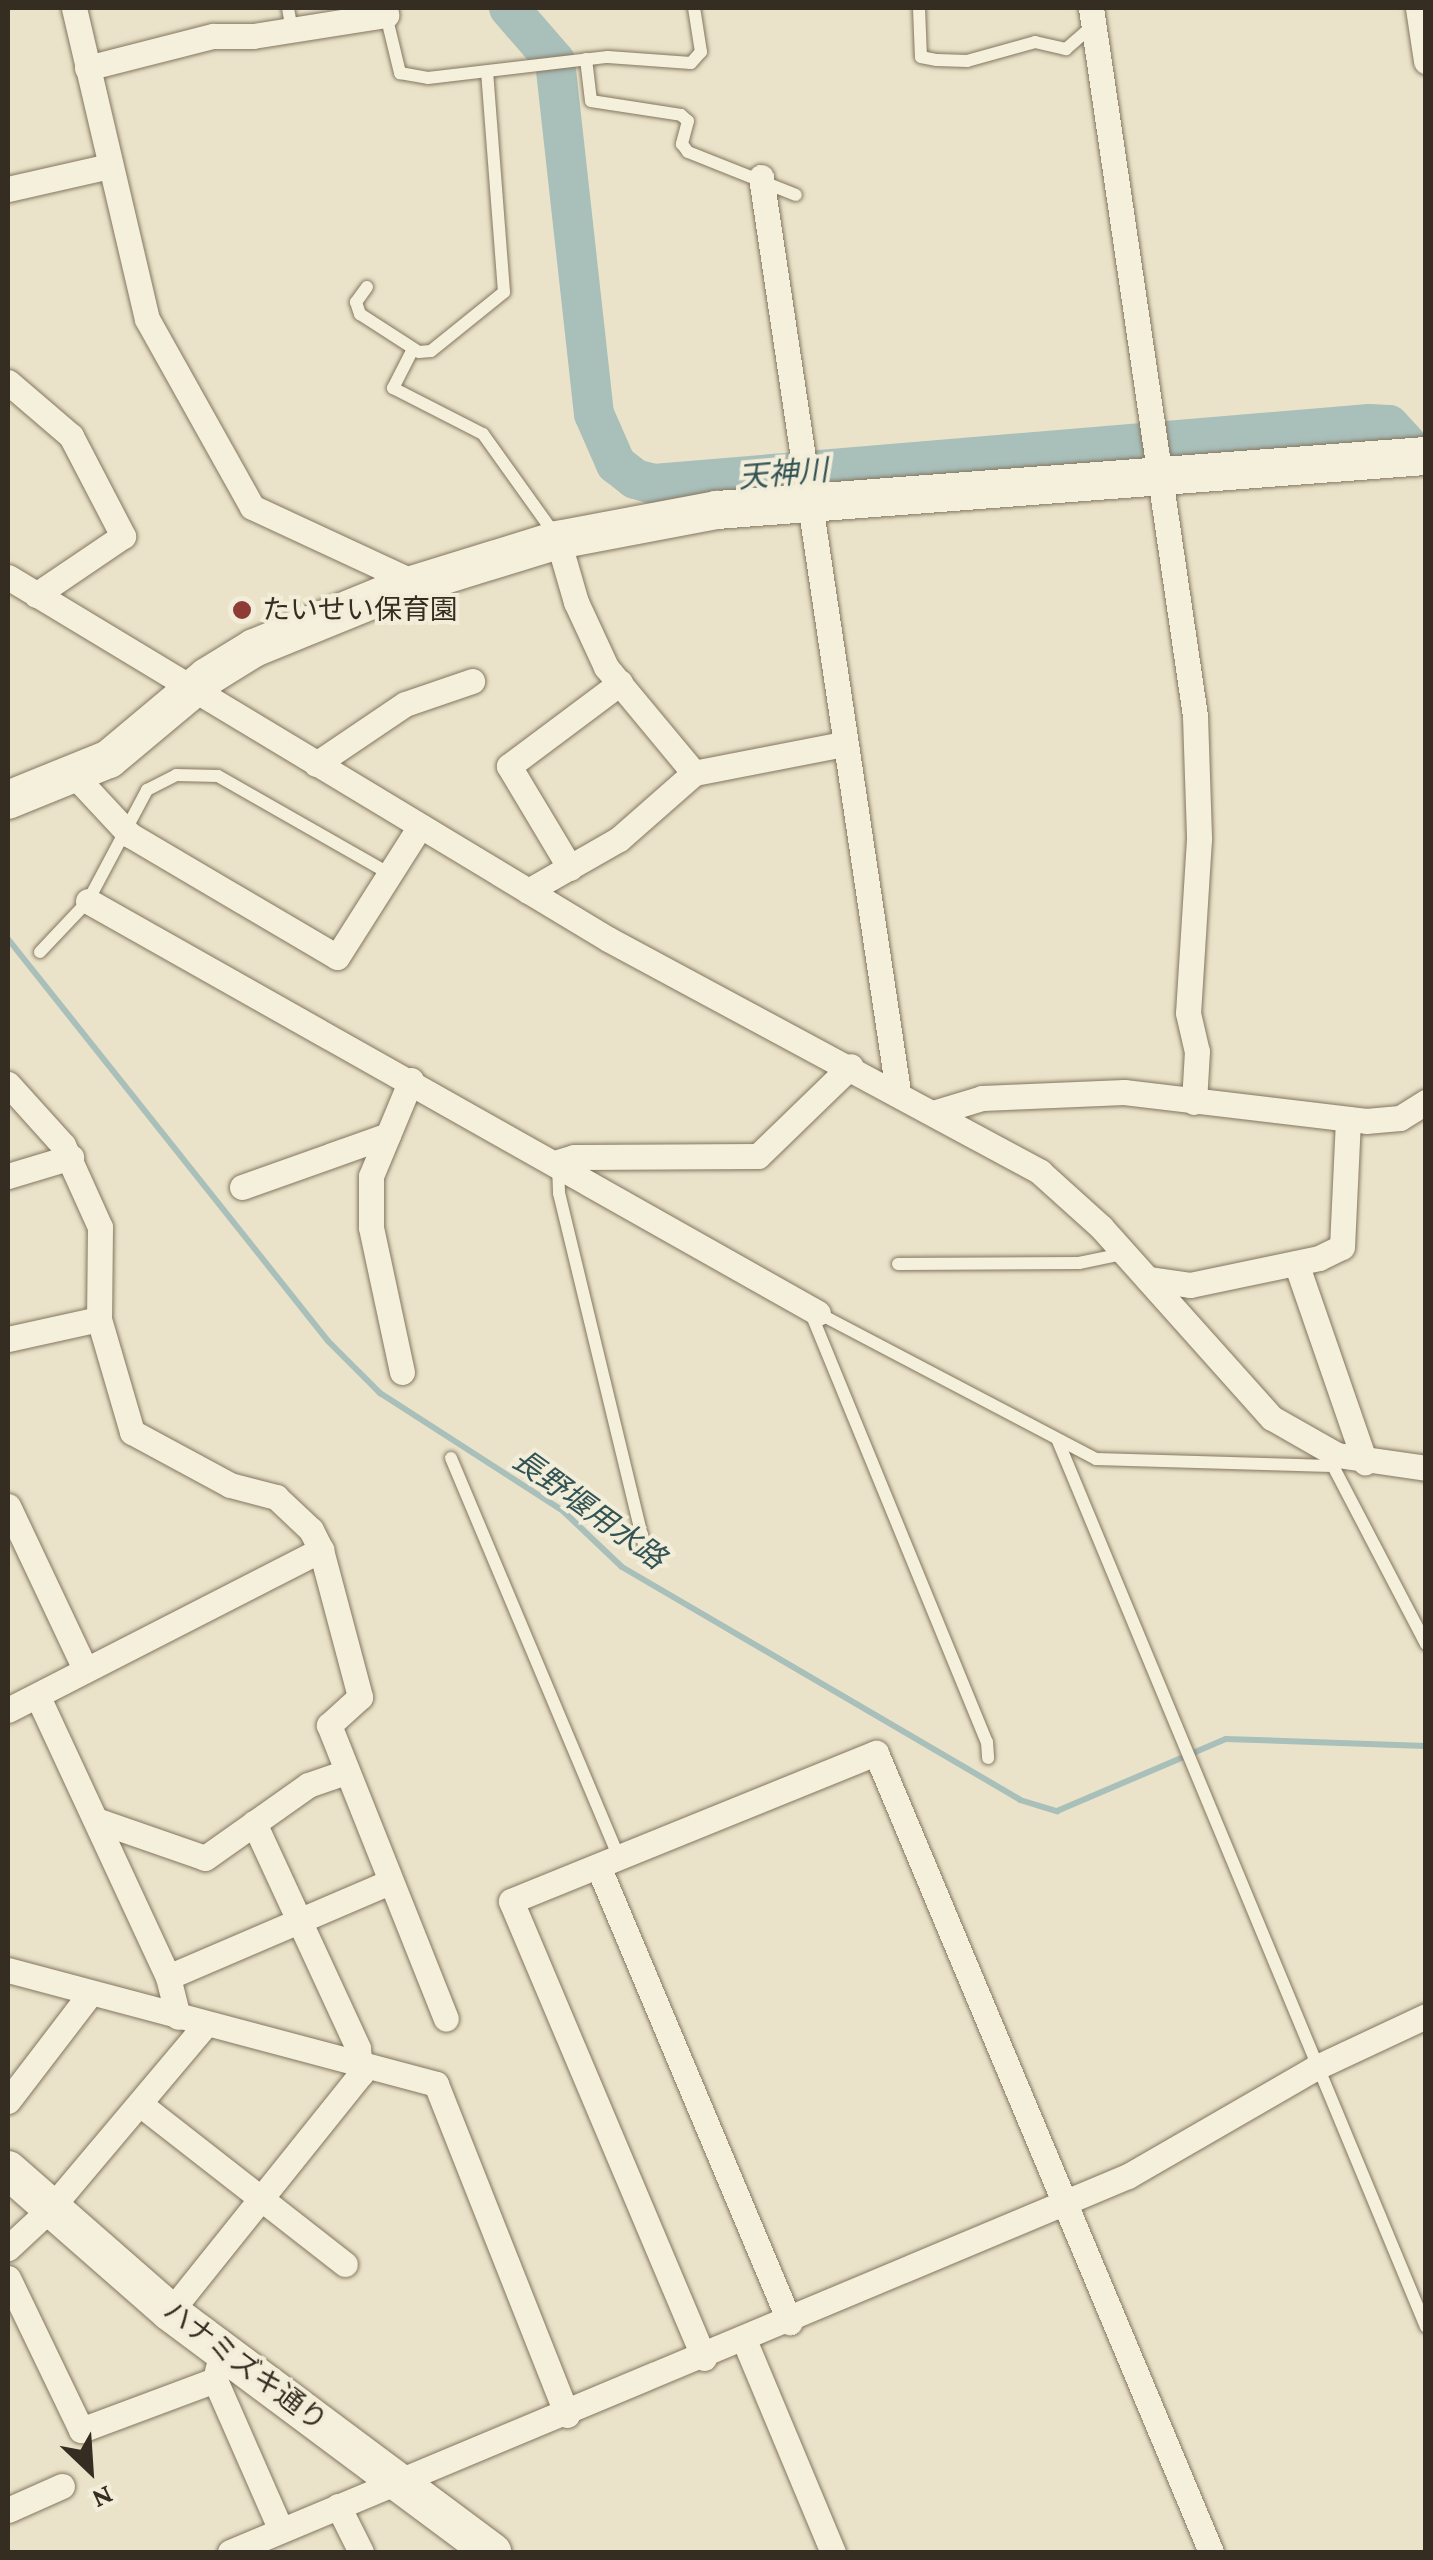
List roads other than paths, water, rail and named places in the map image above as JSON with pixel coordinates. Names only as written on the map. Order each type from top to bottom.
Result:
[{"type":"street","points":[[74,8],[108,166],[147,319],[252,507],[416,583]]},
{"type":"street","points":[[1418,8],[1426,60]]},
{"type":"street","points":[[87,68],[290,20],[386,11]]},
{"type":"street","points":[[1093,16],[1196,716],[1199,839],[1188,1013],[1197,1051],[1194,1102]]},
{"type":"street","points":[[8,189],[108,166]]},
{"type":"street","points":[[761,178],[799,454],[898,1092]]},
{"type":"street","points":[[8,382],[71,436],[122,536],[36,595]]},
{"type":"street","points":[[8,800],[109,759],[192,690],[254,648],[416,583],[558,540],[717,510],[806,498],[1159,468],[1426,456]]},
{"type":"street","points":[[558,540],[587,629],[620,683],[694,773]]},
{"type":"street","points":[[8,577],[528,891],[1040,1172],[1148,1279],[1262,1408],[1302,1440],[1335,1460],[1426,1468]]},
{"type":"street","points":[[316,764],[405,704],[472,682]]},
{"type":"street","points":[[570,868],[509,766],[620,683]]},
{"type":"street","points":[[528,891],[619,840],[694,773],[844,744]]},
{"type":"street","points":[[74,775],[121,828],[337,957],[420,826]]},
{"type":"street","points":[[88,901],[558,1162],[814,1310]]},
{"type":"street","points":[[558,1162],[574,1157],[758,1156],[850,1066]]},
{"type":"street","points":[[402,1372],[371,1227],[371,1176],[411,1080]]},
{"type":"street","points":[[8,1084],[70,1157],[100,1227],[98,1319],[132,1432],[228,1484],[276,1497],[311,1530],[320,1550],[360,1697],[328,1726],[446,2019]]},
{"type":"street","points":[[933,1113],[982,1098],[1124,1092],[1348,1119],[1400,1118],[1426,1102]]},
{"type":"street","points":[[1148,1279],[1190,1285],[1296,1263],[1342,1247],[1348,1119]]},
{"type":"street","points":[[242,1187],[388,1135]]},
{"type":"street","points":[[8,1176],[70,1157]]},
{"type":"street","points":[[1296,1263],[1365,1462]]},
{"type":"street","points":[[8,1340],[98,1319]]},
{"type":"street","points":[[8,1506],[86,1669]]},
{"type":"street","points":[[8,1710],[320,1550]]},
{"type":"street","points":[[38,1697],[168,1978],[178,2017]]},
{"type":"street","points":[[704,2358],[511,1901],[876,1753],[1211,2552]]},
{"type":"street","points":[[96,1820],[205,1858],[308,1785],[346,1772]]},
{"type":"street","points":[[170,2312],[358,2082],[362,2064],[254,1822]]},
{"type":"street","points":[[609,1861],[790,2322]]},
{"type":"street","points":[[168,1978],[390,1882]]},
{"type":"street","points":[[8,1970],[88,1995],[436,2084],[567,2415]]},
{"type":"street","points":[[8,2101],[88,1995]]},
{"type":"street","points":[[236,2551],[398,2478],[567,2415],[745,2342],[1066,2204],[1128,2176],[1315,2068],[1426,2016]]},
{"type":"street","points":[[8,2248],[51,2208],[205,2025]]},
{"type":"street","points":[[140,2104],[346,2264]]},
{"type":"street","name":"ハナミズキ通り","points":[[8,2170],[170,2312],[218,2366],[398,2478],[492,2552]]},
{"type":"street","points":[[8,2278],[81,2430],[218,2366],[280,2528]]},
{"type":"street","points":[[745,2342],[832,2552]]},
{"type":"street","points":[[8,2510],[62,2486]]},
{"type":"street","points":[[338,2506],[362,2552]]},
{"type":"lane","points":[[386,11],[395,63],[406,77],[487,73],[525,63],[580,60],[692,63],[700,52],[694,8]]},
{"type":"lane","points":[[919,8],[921,57],[936,60],[967,61],[1035,42],[1066,50],[1093,16]]},
{"type":"lane","points":[[580,60],[591,101],[682,116],[688,122],[682,144],[688,152],[796,195]]},
{"type":"lane","points":[[367,287],[356,302],[360,314],[413,349],[431,351],[504,292],[487,73]]},
{"type":"lane","points":[[413,349],[393,388],[483,434],[558,540]]},
{"type":"lane","points":[[40,952],[88,901],[121,828],[146,790],[162,781],[218,776],[390,874]]},
{"type":"lane","points":[[558,1162],[558,1192],[647,1556]]},
{"type":"lane","points":[[898,1264],[1078,1264],[1124,1254]]},
{"type":"lane","points":[[814,1310],[1058,1440],[1113,1461],[1335,1460],[1426,1644]]},
{"type":"lane","points":[[814,1310],[987,1742],[988,1758]]},
{"type":"lane","points":[[1058,1440],[1181,1746],[1426,2326]]},
{"type":"lane","points":[[451,1458],[609,1861]]},
{"type":"waterway","name":"天神川","points":[[509,8],[555,61],[594,414],[616,464],[635,479],[654,484],[1369,424],[1389,425],[1406,443]]},
{"type":"waterway","name":"長野堰用水路","points":[[8,939],[328,1341],[380,1393],[563,1511],[622,1567],[1020,1800],[1057,1811],[1226,1739],[1426,1746]]},
{"type":"place","name":"たいせい保育園","points":[[242,610]]}]
